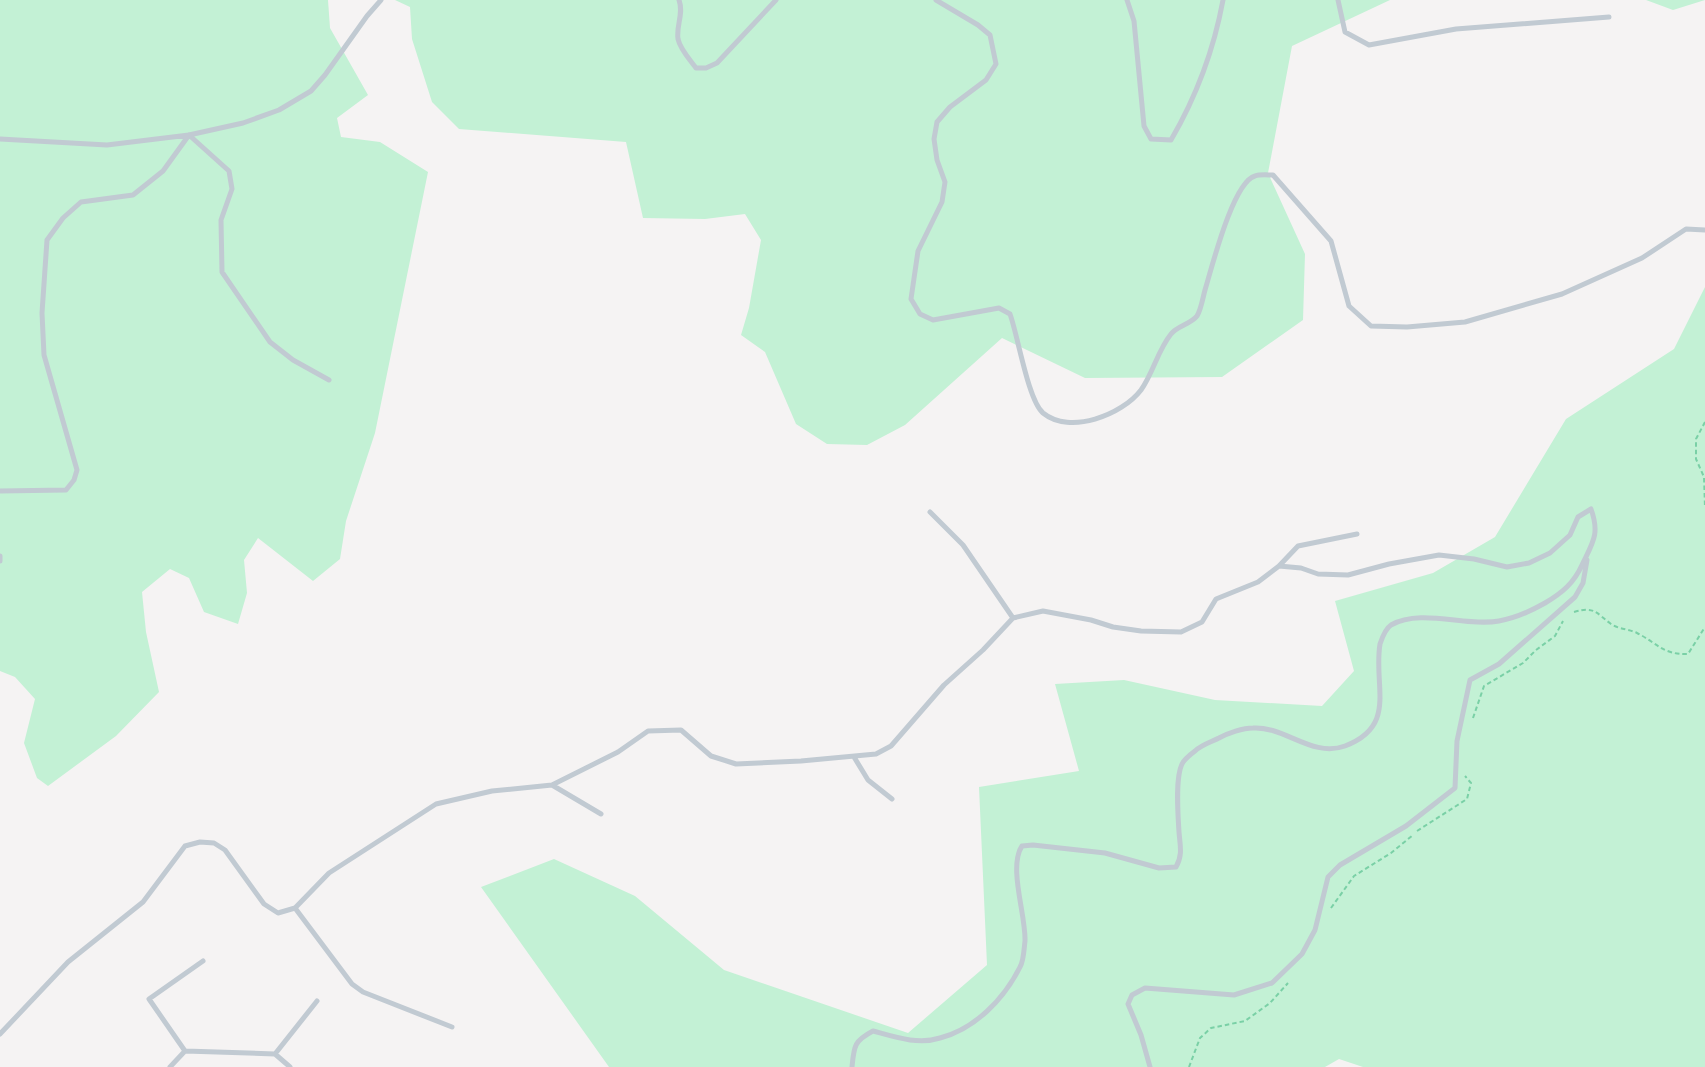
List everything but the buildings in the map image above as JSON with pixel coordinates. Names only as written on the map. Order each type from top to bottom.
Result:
[{"type":"lane","points":[[0,139],[107,145],[189,135],[243,123],[279,110],[311,91],[326,75],[367,16],[381,0]]},
{"type":"lane","points":[[679,0],[682,8],[678,40],[696,68],[706,68],[717,63],[776,0]]},
{"type":"lane","points":[[936,0],[990,35],[996,64],[986,80],[950,107],[938,123],[934,139],[937,160],[945,182],[942,202],[918,251],[911,298],[920,314],[933,320],[999,308],[1010,314],[1032,392],[1042,412],[1061,422],[1075,423],[1102,416],[1123,406],[1141,390],[1172,333],[1197,316],[1234,200],[1244,183],[1254,176],[1273,175],[1331,241],[1349,306],[1371,326],[1407,327],[1465,322],[1562,294],[1642,258],[1686,229],[1705,230]]},
{"type":"lane","points":[[1128,0],[1134,21],[1144,126],[1151,139],[1171,140],[1188,110],[1203,71],[1217,32],[1223,0]]},
{"type":"lane","points":[[1338,0],[1345,32],[1369,45],[1456,29],[1609,17]]},
{"type":"lane","points":[[189,135],[229,171],[232,189],[221,220],[222,272],[270,342],[293,360],[329,380]]},
{"type":"lane","points":[[0,491],[66,490],[74,480],[77,470],[44,356],[42,313],[47,240],[63,218],[81,202],[133,195],[163,171],[189,135]]},
{"type":"lane","points":[[852,1067],[853,1051],[858,1039],[873,1031],[913,1041],[939,1039],[958,1031],[986,1013],[1005,990],[1022,965],[1025,939],[1016,866],[1017,853],[1022,846],[1033,845],[1106,853],[1146,866],[1176,867],[1181,858],[1179,775],[1182,764],[1196,749],[1226,734],[1253,728],[1269,730],[1322,749],[1343,747],[1366,736],[1375,723],[1381,707],[1378,661],[1382,637],[1390,626],[1421,617],[1453,621],[1498,622],[1526,614],[1563,593],[1578,574],[1597,532],[1591,509],[1578,517],[1570,535],[1550,553],[1529,563],[1507,567],[1474,559],[1439,555],[1389,564],[1348,575],[1318,574],[1301,568],[1279,566]]},
{"type":"lane","points":[[930,512],[963,545],[1013,618]]},
{"type":"lane","points":[[0,1034],[68,962],[143,902],[185,846],[200,842],[214,843],[225,850],[264,904],[278,913],[295,908],[329,873],[436,804],[492,791],[552,785],[618,752],[648,731],[681,730],[711,756],[736,764],[876,754],[891,746],[944,686],[1013,618],[1043,611],[1091,620],[1113,627],[1162,633],[1181,632],[1202,622],[1216,599],[1258,582],[1279,566],[1298,546],[1357,534]]},
{"type":"lane","points":[[1150,1067],[1141,1035],[1128,1004],[1132,995],[1145,988],[1234,995],[1272,983],[1302,954],[1315,930],[1328,877],[1340,865],[1406,826],[1455,788],[1457,741],[1470,680],[1499,664],[1575,597],[1583,583],[1588,553]]},
{"type":"lane","points":[[0,556],[0,561]]},
{"type":"lane","points":[[854,757],[868,780],[892,799]]},
{"type":"lane","points":[[552,785],[601,814]]},
{"type":"lane","points":[[295,908],[352,984],[363,992],[452,1027]]},
{"type":"lane","points":[[185,1051],[149,999],[203,961]]},
{"type":"lane","points":[[275,1054],[317,1001]]},
{"type":"lane","points":[[170,1067],[185,1051],[275,1054],[290,1067]]},
{"type":"path","points":[[1705,422],[1696,439],[1696,459],[1704,477],[1705,507]]},
{"type":"green space","points":[[0,0],[328,0],[330,28],[368,95],[337,118],[341,137],[380,142],[428,172],[375,433],[346,521],[340,559],[313,581],[258,538],[244,560],[247,593],[238,624],[204,612],[189,578],[170,569],[142,592],[146,632],[159,692],[116,736],[48,786],[37,778],[24,743],[35,699],[15,677],[0,671]]},
{"type":"green space","points":[[395,0],[1390,0],[1292,46],[1268,173],[1305,254],[1303,320],[1222,377],[1085,378],[1002,338],[905,425],[867,445],[827,444],[796,424],[765,352],[741,335],[749,308],[761,240],[745,214],[705,219],[643,218],[626,142],[459,129],[432,102],[412,39],[410,7]]},
{"type":"green space","points":[[1646,0],[1705,0],[1673,10]]},
{"type":"green space","points":[[1705,287],[1705,1067],[1363,1067],[1339,1059],[1325,1067],[609,1067],[481,887],[554,859],[635,896],[724,970],[908,1033],[987,965],[979,787],[1079,771],[1055,684],[1124,680],[1215,700],[1322,706],[1354,671],[1335,601],[1433,573],[1495,537],[1566,419],[1674,349]]}]
